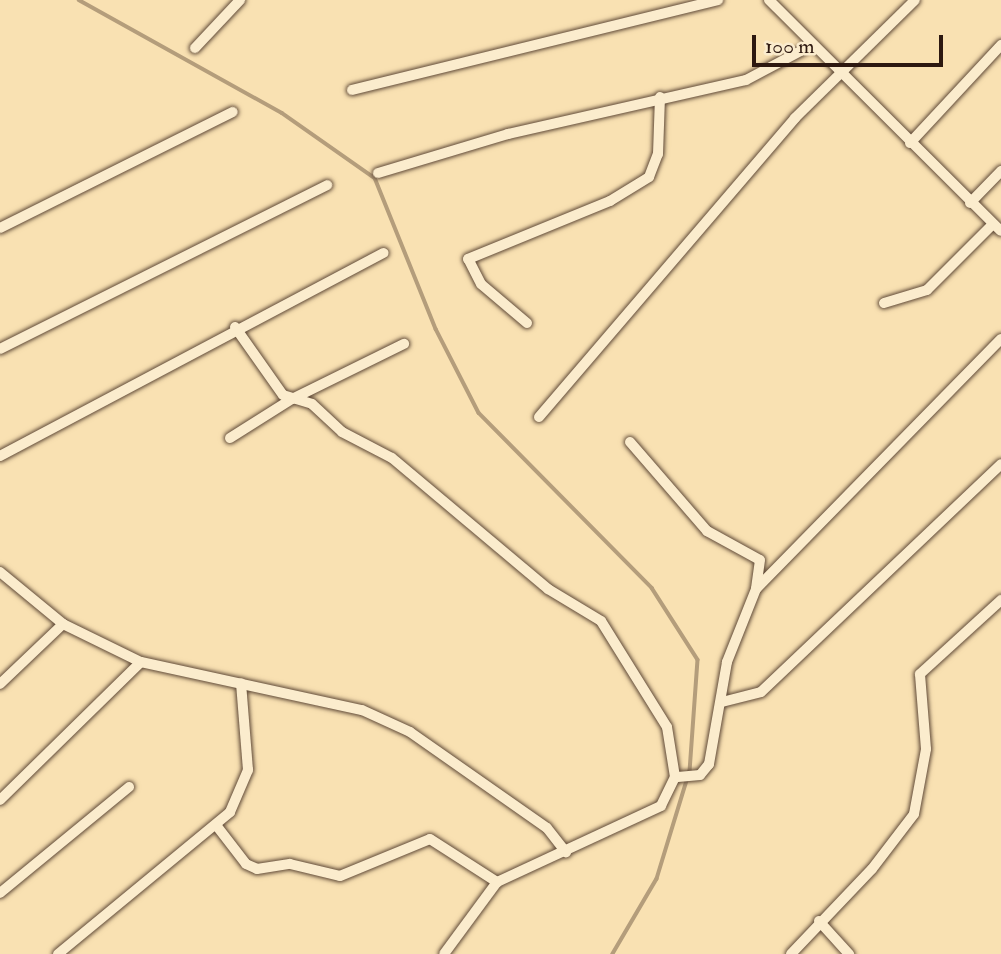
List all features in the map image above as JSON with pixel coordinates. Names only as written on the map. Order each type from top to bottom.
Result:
[{"type":"street","points":[[195,48],[240,0]]},
{"type":"street","points":[[352,90],[718,0]]},
{"type":"street","points":[[769,0],[810,46],[997,228],[927,290],[884,303]]},
{"type":"street","points":[[539,417],[674,253],[840,75],[915,0]]},
{"type":"street","points":[[910,143],[1001,45]]},
{"type":"street","points":[[378,173],[660,97],[774,70],[810,46]]},
{"type":"street","points":[[527,323],[481,284],[468,259],[610,201],[649,177],[658,154],[660,97]]},
{"type":"street","points":[[0,228],[233,111]]},
{"type":"street","points":[[970,203],[1001,171]]},
{"type":"street","points":[[0,349],[327,185]]},
{"type":"street","points":[[0,456],[235,327],[384,253]]},
{"type":"street","points":[[235,327],[276,388],[292,399],[312,404],[342,432],[392,458],[548,589],[601,621],[667,727],[675,777],[661,806],[646,817],[497,882],[444,954]]},
{"type":"street","points":[[756,589],[1001,339]]},
{"type":"street","points":[[230,438],[292,399],[404,344]]},
{"type":"street","points":[[630,442],[707,531],[760,559],[756,589],[727,662],[722,702],[706,771],[675,777]]},
{"type":"street","points":[[722,702],[761,692],[1001,464]]},
{"type":"street","points":[[1,576],[64,624],[141,662],[362,710],[410,732],[547,828],[566,852]]},
{"type":"street","points":[[791,954],[819,921],[872,869],[914,814],[926,749],[920,674],[1001,600]]},
{"type":"street","points":[[0,684],[64,624]]},
{"type":"street","points":[[0,800],[141,662]]},
{"type":"street","points":[[58,954],[216,825],[242,792],[247,771],[241,683]]},
{"type":"street","points":[[0,893],[129,787]]},
{"type":"street","points":[[216,825],[257,870],[307,866],[340,876],[430,839],[497,882]]},
{"type":"street","points":[[819,921],[849,954]]},
{"type":"waterway","points":[[79,0],[282,113],[375,178],[436,329],[479,413],[652,588],[698,660],[690,771],[657,879],[613,954]]}]
